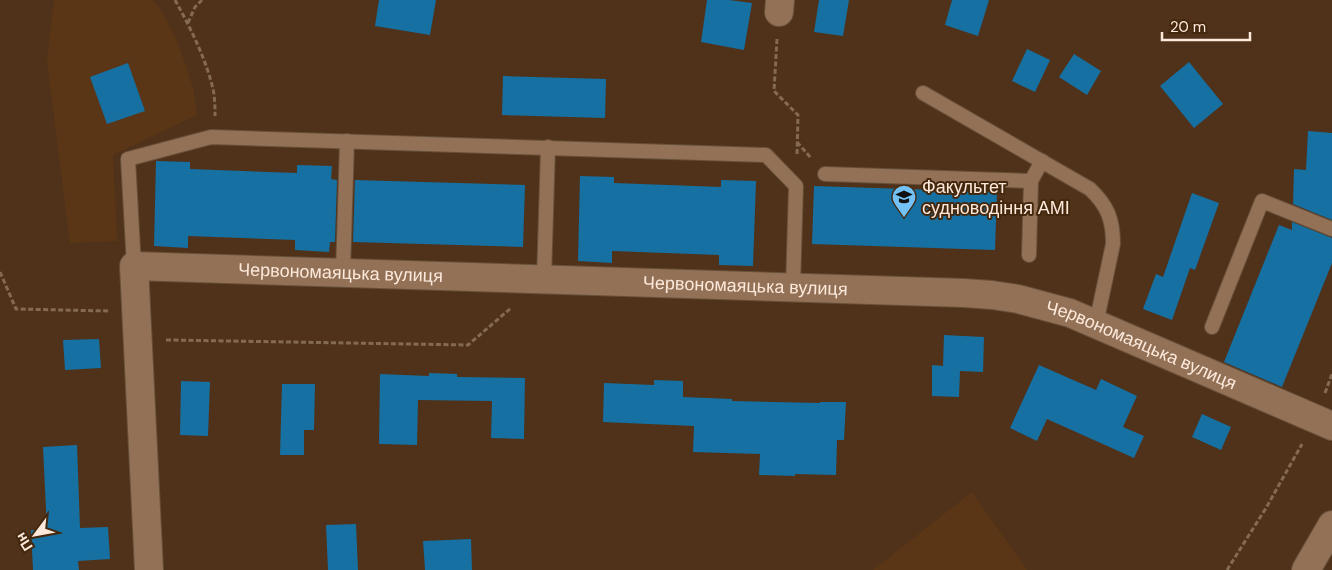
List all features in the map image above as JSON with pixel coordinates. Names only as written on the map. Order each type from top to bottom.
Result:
[{"type":"street","name":"Червономаяцька вулиця","points":[[134,266],[955,292],[992,295],[1045,306],[1096,324],[1324,423]]},
{"type":"street","points":[[134,266],[149,570]]},
{"type":"street","points":[[1306,570],[1332,526]]},
{"type":"lane","points":[[923,93],[1090,189],[1100,198],[1111,220],[1113,244],[1096,324]]},
{"type":"lane","points":[[134,266],[128,159],[211,137],[347,141],[766,155],[796,186],[793,287]]},
{"type":"lane","points":[[343,273],[347,141]]},
{"type":"lane","points":[[544,279],[548,148]]},
{"type":"lane","points":[[1029,255],[1031,181],[1042,161]]},
{"type":"lane","points":[[825,174],[1031,181]]},
{"type":"lane","points":[[1212,327],[1262,201],[1332,229]]},
{"type":"path","points":[[175,0],[201,52],[214,90],[215,117],[211,137]]},
{"type":"path","points":[[188,23],[195,7],[202,0]]},
{"type":"path","points":[[779,6],[774,91],[798,115],[797,141]]},
{"type":"path","points":[[0,272],[16,309],[136,312]]},
{"type":"path","points":[[163,340],[468,345],[544,279]]},
{"type":"path","points":[[1227,570],[1266,508],[1324,423]]},
{"type":"shaded area","points":[[54,0],[153,0],[163,13],[175,37],[193,88],[197,115],[113,155],[117,241],[70,243],[47,61]]},
{"type":"shaded area","points":[[972,492],[1027,570],[873,570]]},
{"type":"building","points":[[379,0],[436,0],[430,35],[375,26]]},
{"type":"building","points":[[707,0],[752,3],[744,50],[701,42]]},
{"type":"building","points":[[819,0],[849,0],[843,36],[814,32]]},
{"type":"building","points":[[952,0],[989,0],[978,36],[945,25]]},
{"type":"building","points":[[1027,49],[1050,60],[1035,92],[1012,81]]},
{"type":"building","points":[[1074,54],[1101,71],[1087,95],[1059,77]]},
{"type":"building","points":[[1189,62],[1223,104],[1194,128],[1160,86]]},
{"type":"building","points":[[128,63],[145,111],[107,124],[90,77]]},
{"type":"building","points":[[503,76],[606,79],[605,118],[502,115]]},
{"type":"building","points":[[1308,131],[1332,133],[1332,220],[1293,204],[1294,169],[1306,170]]},
{"type":"building","points":[[156,161],[190,162],[190,169],[297,173],[297,165],[332,166],[331,179],[337,180],[335,242],[330,242],[329,252],[295,250],[295,240],[188,236],[188,248],[154,246]]},
{"type":"building","points":[[580,176],[614,177],[614,183],[721,187],[721,180],[756,181],[753,266],[719,265],[719,255],[612,251],[612,263],[578,261]]},
{"type":"building","points":[[355,180],[525,185],[523,247],[353,242]]},
{"type":"building","points":[[814,186],[997,192],[995,250],[812,244]]},
{"type":"building","points":[[1192,193],[1219,203],[1195,270],[1190,268],[1172,320],[1143,309],[1156,274],[1163,277]]},
{"type":"building","points":[[1292,222],[1332,238],[1332,263],[1282,387],[1224,362],[1279,225],[1292,230]]},
{"type":"building","points":[[944,335],[984,337],[983,372],[960,371],[959,397],[932,396],[932,365],[943,366]]},
{"type":"building","points":[[99,339],[101,368],[65,370],[63,340]]},
{"type":"building","points":[[1039,365],[1096,390],[1101,379],[1137,396],[1123,427],[1144,436],[1134,458],[1047,419],[1037,441],[1010,428]]},
{"type":"building","points":[[429,373],[457,374],[457,377],[525,378],[524,439],[491,438],[492,401],[418,400],[417,445],[379,444],[380,374],[429,376]]},
{"type":"building","points":[[654,380],[683,381],[683,397],[732,399],[732,401],[846,402],[844,440],[837,440],[836,475],[759,475],[760,454],[693,452],[694,426],[603,422],[604,383],[654,385]]},
{"type":"building","points":[[181,381],[210,382],[208,436],[180,435]]},
{"type":"building","points":[[282,384],[315,384],[314,430],[304,430],[304,455],[280,455]]},
{"type":"building","points":[[1202,414],[1231,427],[1221,450],[1192,437]]},
{"type":"building","points":[[77,445],[80,528],[108,527],[110,559],[78,561],[79,570],[33,570],[31,530],[47,530],[43,447]]},
{"type":"building","points":[[356,524],[358,570],[328,570],[326,525]]},
{"type":"building","points":[[471,539],[472,570],[425,570],[423,541]]},
{"type":"place","name":"Факультет судноводіння АМІ","points":[[904,218]]}]
